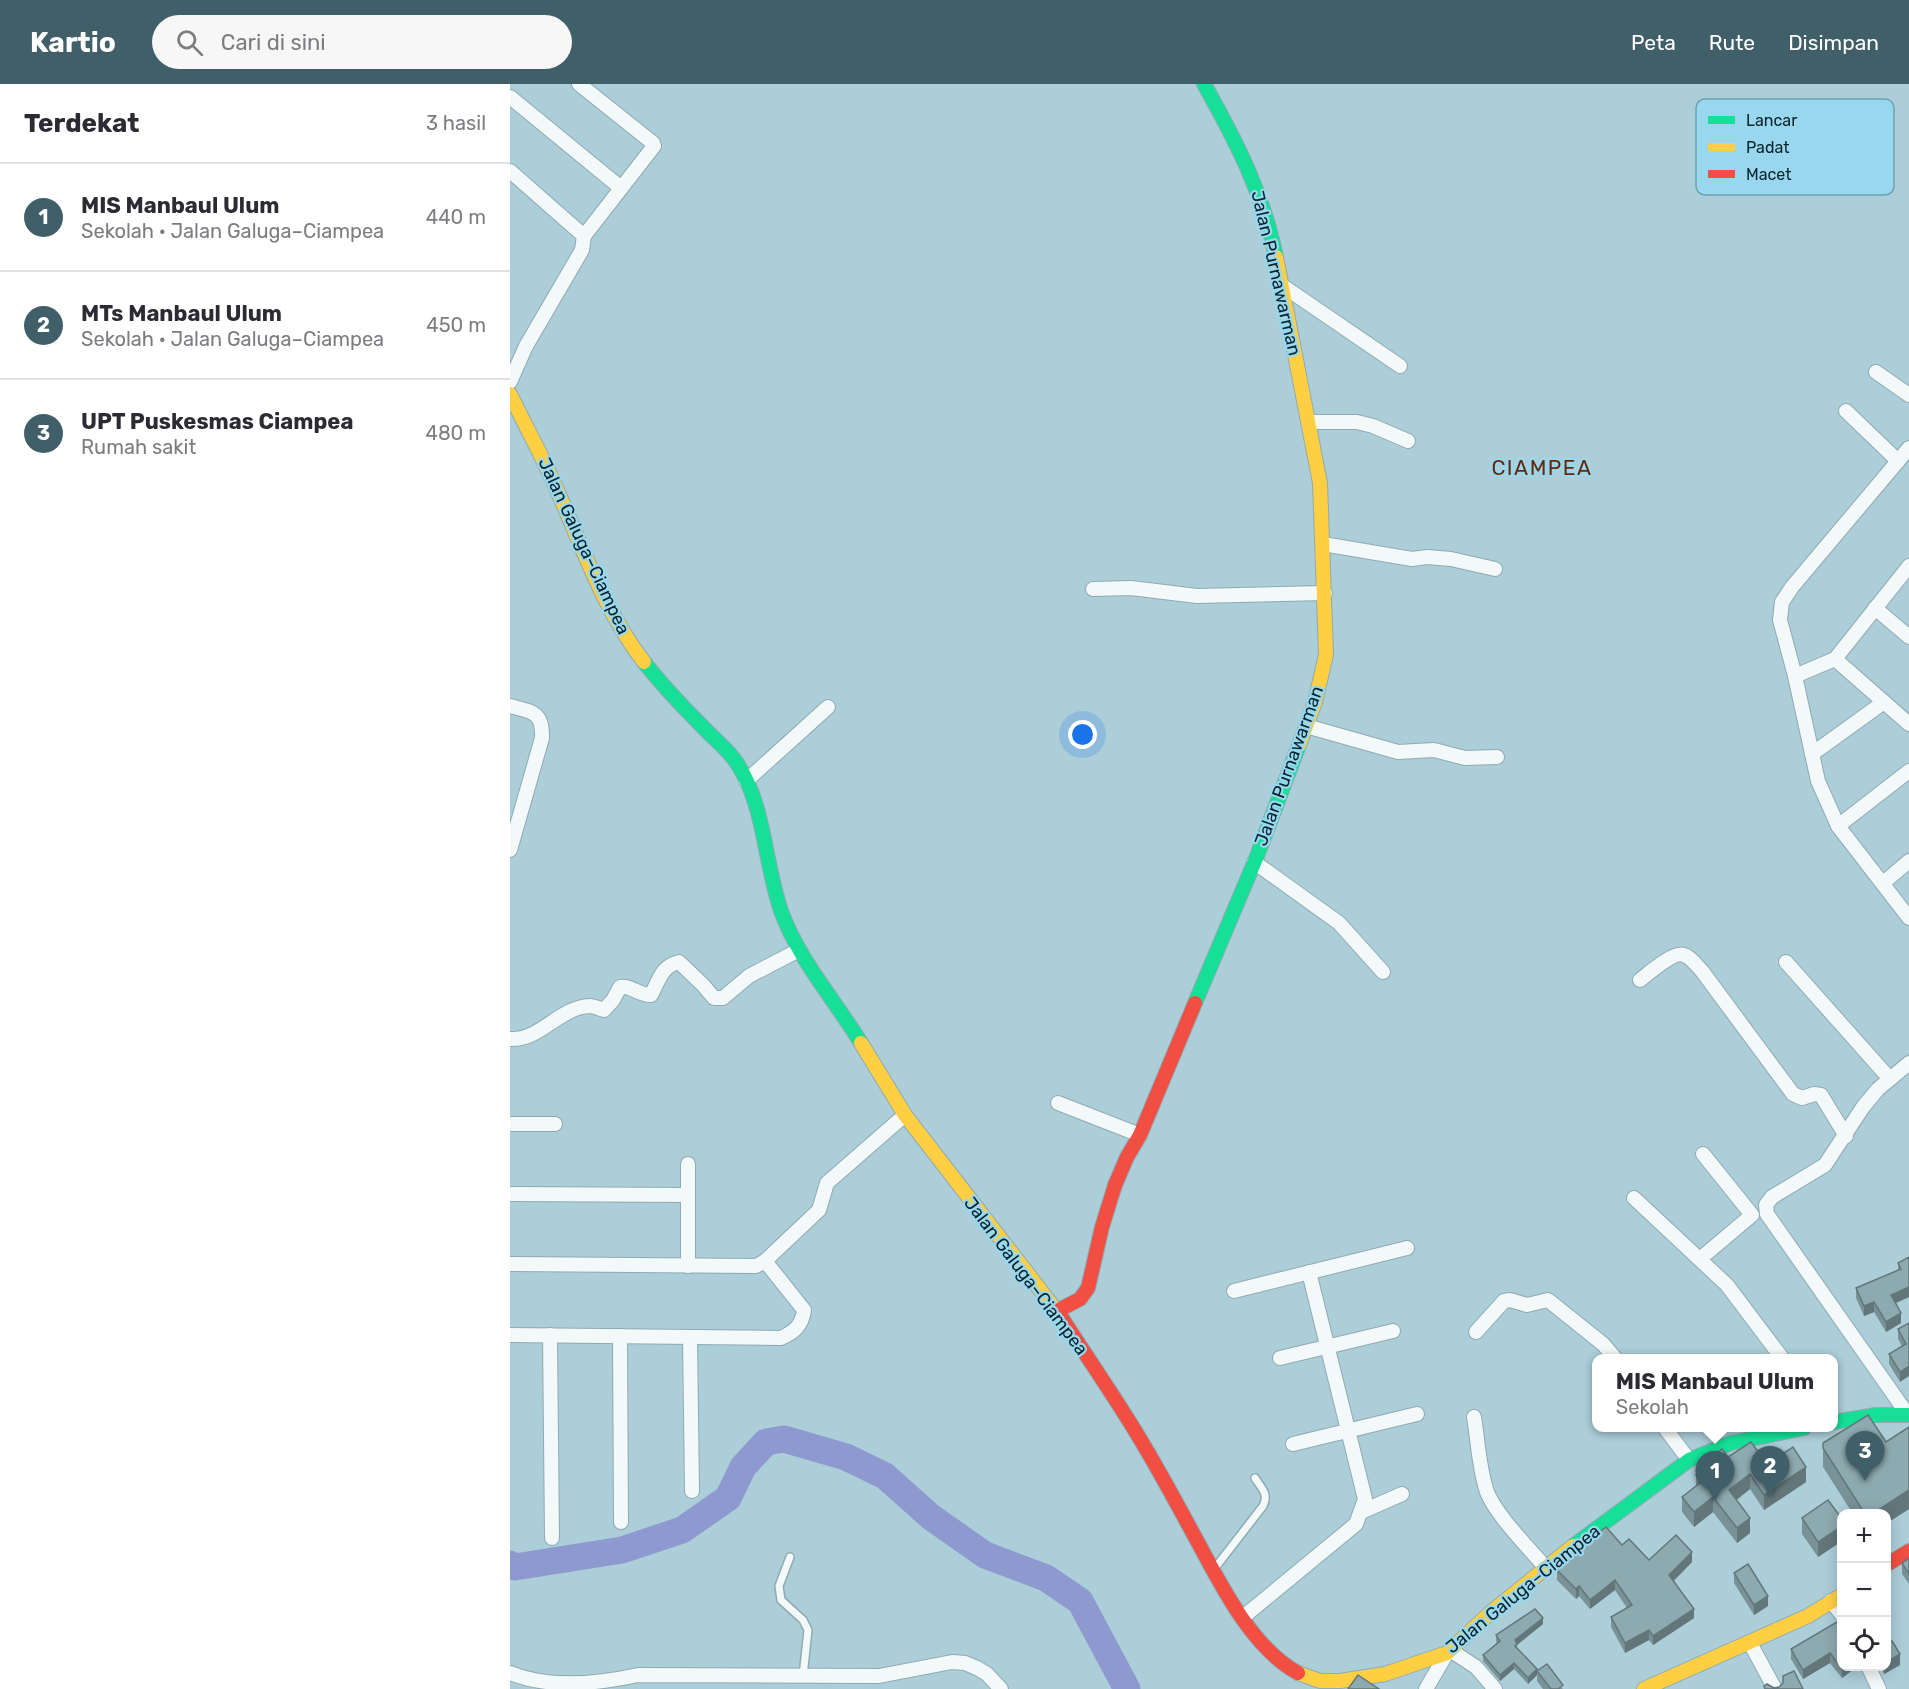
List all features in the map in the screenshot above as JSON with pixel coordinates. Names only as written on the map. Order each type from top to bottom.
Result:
[{"type":"street","points":[[510,382],[526,346],[582,250],[584,236],[653,150],[653,143],[579,84]]},
{"type":"street","name":"Jalan Purnawarman","points":[[1057,1311],[1084,1296],[1093,1273],[1098,1240],[1114,1190],[1132,1145],[1140,1135],[1254,862],[1315,702],[1326,655],[1320,483],[1266,216],[1255,182],[1237,143],[1204,84]]},
{"type":"street","points":[[510,97],[621,188]]},
{"type":"street","points":[[510,171],[584,236]]},
{"type":"street","points":[[1280,284],[1400,366]]},
{"type":"street","points":[[1876,372],[1909,395]]},
{"type":"street","name":"Jalan Galuga–Ciampea","points":[[510,394],[553,481],[585,558],[608,605],[633,648],[666,690],[734,759],[746,781],[757,807],[764,846],[781,911],[808,967],[844,1016],[905,1115],[1057,1311],[1145,1447],[1242,1618],[1266,1648],[1290,1669],[1320,1681],[1349,1680],[1385,1674],[1449,1652],[1545,1567],[1689,1460],[1737,1440],[1782,1432]]},
{"type":"street","points":[[1846,411],[1898,461]]},
{"type":"street","points":[[1309,422],[1357,422],[1373,426],[1408,441]]},
{"type":"street","points":[[1909,448],[1792,587],[1782,602],[1780,620],[1818,781],[1838,826],[1909,918]]},
{"type":"street","points":[[1323,544],[1412,559],[1427,557],[1451,559],[1496,569]]},
{"type":"street","points":[[1795,676],[1835,659],[1909,566]]},
{"type":"street","points":[[1093,589],[1131,588],[1197,596],[1325,593]]},
{"type":"street","points":[[1875,608],[1909,637]]},
{"type":"street","points":[[1835,659],[1909,724]]},
{"type":"street","points":[[1812,754],[1884,702]]},
{"type":"street","points":[[510,706],[533,712],[538,716],[542,726],[542,738],[510,850]]},
{"type":"street","points":[[746,781],[828,707]]},
{"type":"street","points":[[1306,726],[1398,752],[1434,750],[1465,759],[1497,757]]},
{"type":"street","points":[[1838,826],[1909,771]]},
{"type":"street","points":[[1883,883],[1909,861]]},
{"type":"street","points":[[1254,862],[1339,923],[1383,972]]},
{"type":"street","points":[[510,1039],[527,1038],[554,1019],[573,1011],[590,1006],[604,1010],[623,986],[651,995],[666,967],[673,963],[679,962],[714,999],[723,998],[749,976],[799,950]]},
{"type":"street","points":[[1640,980],[1669,958],[1679,954],[1687,956],[1702,971],[1793,1094],[1803,1098],[1814,1094],[1821,1095],[1846,1136]]},
{"type":"street","points":[[1786,962],[1890,1079]]},
{"type":"street","points":[[1909,1063],[1878,1089],[1863,1107],[1825,1165],[1772,1197],[1766,1205],[1767,1214],[1909,1415]]},
{"type":"street","points":[[1058,1103],[1140,1135]]},
{"type":"street","points":[[510,1264],[756,1266],[765,1261],[819,1210],[828,1183],[905,1115]]},
{"type":"street","points":[[510,1124],[555,1124]]},
{"type":"street","points":[[1701,1258],[1752,1216],[1703,1154]]},
{"type":"street","points":[[688,1164],[688,1266]]},
{"type":"street","points":[[510,1194],[688,1195]]},
{"type":"street","points":[[1634,1198],[1701,1258],[1727,1285],[1778,1354]]},
{"type":"street","points":[[1234,1291],[1407,1248]]},
{"type":"street","points":[[510,1335],[781,1338],[794,1332],[802,1320],[804,1310],[765,1261]]},
{"type":"street","points":[[1242,1618],[1356,1524],[1365,1498],[1309,1272]]},
{"type":"street","points":[[1476,1332],[1504,1301],[1534,1305],[1548,1300],[1603,1344],[1611,1354]]},
{"type":"street","points":[[1280,1358],[1393,1331]]},
{"type":"street","points":[[550,1335],[552,1538]]},
{"type":"street","points":[[620,1336],[621,1522]]},
{"type":"street","points":[[690,1337],[692,1491]]},
{"type":"street","points":[[1293,1444],[1417,1414]]},
{"type":"street","points":[[1838,1421],[1876,1415],[1909,1415]]},
{"type":"street","points":[[1474,1417],[1488,1494],[1494,1506],[1545,1567]]},
{"type":"street","points":[[1668,1432],[1689,1460]]},
{"type":"street","points":[[1361,1512],[1402,1494]]},
{"type":"street","points":[[1890,1563],[1909,1551]]},
{"type":"street","points":[[1644,1689],[1808,1616],[1836,1598]]},
{"type":"street","points":[[1750,1643],[1775,1689]]},
{"type":"street","points":[[1426,1689],[1449,1652],[1476,1667],[1495,1689]]},
{"type":"street","points":[[510,1673],[536,1684],[569,1685],[608,1682],[638,1675],[803,1676],[879,1683],[952,1662],[965,1663],[977,1668],[987,1674],[1001,1689]]},
{"type":"street","points":[[1870,1671],[1879,1689]]},
{"type":"lane","points":[[1213,1570],[1267,1499],[1266,1493],[1255,1479]]},
{"type":"lane","points":[[790,1557],[779,1586],[781,1599],[803,1620],[808,1630],[803,1676]]},
{"type":"building","points":[[1909,1257],[1909,1287],[1891,1295],[1901,1313],[1886,1322],[1874,1302],[1864,1306],[1856,1288],[1901,1269],[1898,1263]]},
{"type":"building","points":[[1909,1323],[1909,1366],[1900,1372],[1889,1354],[1906,1344],[1898,1329]]},
{"type":"building","points":[[1868,1415],[1886,1442],[1909,1427],[1909,1490],[1880,1509],[1862,1509],[1823,1448],[1823,1443]]},
{"type":"building","points":[[1751,1442],[1767,1464],[1793,1447],[1806,1467],[1764,1495],[1750,1474],[1729,1490],[1750,1518],[1737,1528],[1713,1497],[1694,1512],[1682,1497],[1701,1482],[1696,1475],[1700,1472],[1697,1468],[1722,1449],[1728,1457]]},
{"type":"building","points":[[1828,1500],[1837,1512],[1837,1529],[1818,1542],[1802,1518]]},
{"type":"building","points":[[1606,1527],[1622,1545],[1629,1539],[1649,1560],[1676,1535],[1692,1552],[1669,1575],[1694,1609],[1653,1636],[1649,1630],[1625,1643],[1611,1617],[1632,1605],[1615,1580],[1590,1600],[1579,1586],[1576,1589],[1557,1570],[1580,1546]]},
{"type":"building","points":[[1909,1558],[1909,1574],[1902,1563]]},
{"type":"building","points":[[1748,1564],[1768,1596],[1754,1605],[1734,1573]]},
{"type":"building","points":[[1535,1609],[1543,1618],[1515,1640],[1517,1644],[1515,1646],[1537,1669],[1528,1678],[1514,1663],[1500,1675],[1483,1655],[1500,1641],[1496,1635]]},
{"type":"building","points":[[1837,1622],[1837,1662],[1830,1653],[1803,1670],[1791,1649]]},
{"type":"building","points":[[1891,1642],[1900,1654],[1891,1660]]},
{"type":"building","points":[[1547,1664],[1563,1685],[1558,1689],[1551,1689],[1537,1671]]},
{"type":"building","points":[[1794,1671],[1803,1689],[1765,1689],[1764,1686],[1767,1684],[1774,1688],[1779,1687],[1783,1683],[1783,1676]]},
{"type":"building","points":[[1358,1675],[1379,1689],[1348,1689]]},
{"type":"waterway","points":[[510,1564],[515,1567],[622,1550],[682,1530],[728,1498],[743,1467],[766,1442],[784,1439],[846,1457],[885,1476],[931,1517],[985,1555],[1046,1578],[1080,1601],[1127,1689]]},
{"type":"traffic: fast","points":[[1204,84],[1247,168],[1264,212],[1276,257]]},
{"type":"traffic: fast","points":[[644,662],[679,703],[734,759],[744,776],[758,813],[775,892],[788,929],[807,963],[861,1043]]},
{"type":"traffic: fast","points":[[1195,1003],[1257,856],[1299,745]]},
{"type":"traffic: fast","points":[[1838,1421],[1876,1415],[1909,1415]]},
{"type":"traffic: fast","points":[[1573,1546],[1689,1460],[1731,1443],[1785,1432]]},
{"type":"traffic: slow","points":[[1276,257],[1320,483],[1326,655],[1315,702],[1299,745]]},
{"type":"traffic: slow","points":[[510,394],[548,470],[604,597],[616,620],[644,662]]},
{"type":"traffic: slow","points":[[861,1043],[905,1115],[1062,1318]]},
{"type":"traffic: slow","points":[[1298,1673],[1320,1681],[1340,1681],[1385,1674],[1447,1653],[1490,1613],[1573,1546]]},
{"type":"traffic: slow","points":[[1644,1689],[1808,1616],[1837,1598]]},
{"type":"traffic: jam","points":[[1057,1311],[1080,1299],[1088,1288],[1102,1227],[1115,1185],[1140,1135],[1195,1003]]},
{"type":"traffic: jam","points":[[1062,1318],[1136,1432],[1230,1600],[1254,1634],[1282,1663],[1298,1673]]},
{"type":"traffic: jam","points":[[1889,1563],[1909,1551]]},
{"type":"place","name":"UPT Puskesmas Ciampea","points":[[1865,1481]]},
{"type":"place","name":"MTs Manbaul Ulum","points":[[1770,1496]]},
{"type":"place","name":"MIS Manbaul Ulum","points":[[1715,1501]]},
{"type":"district","name":"CIAMPEA","points":[[1542,467]]}]
